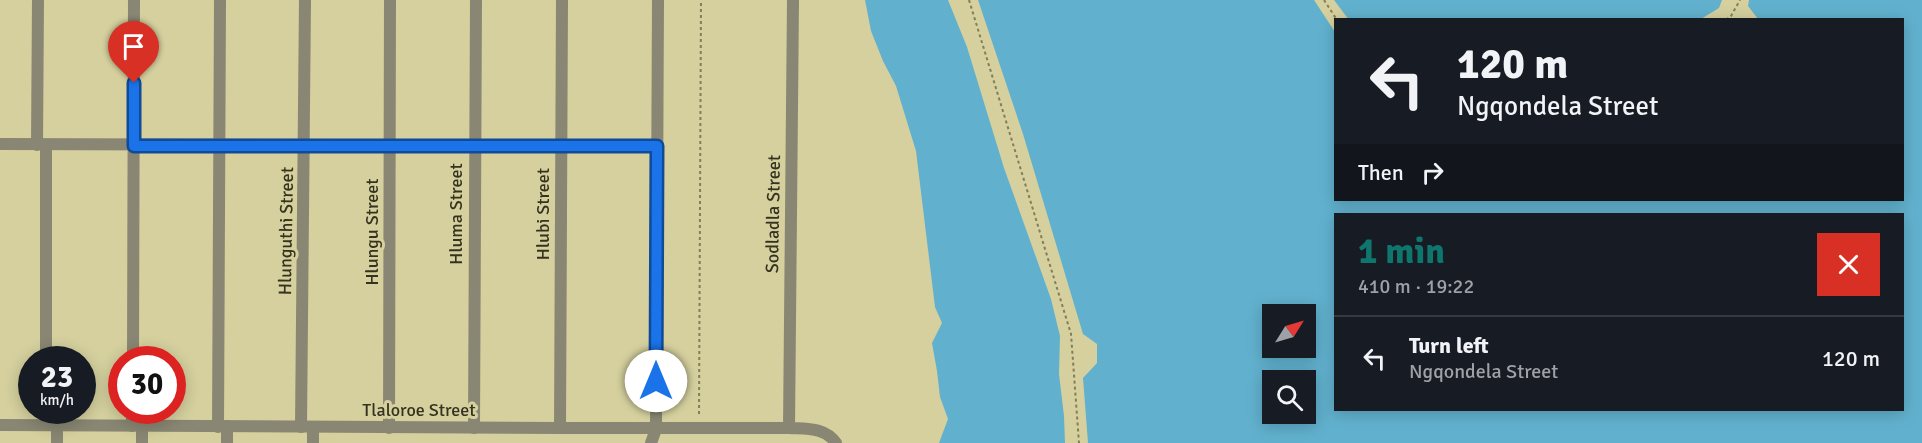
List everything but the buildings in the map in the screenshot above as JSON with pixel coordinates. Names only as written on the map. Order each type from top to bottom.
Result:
[{"type":"street","points":[[38,0],[46,346]]},
{"type":"street","points":[[133,346],[134,0]]},
{"type":"street","points":[[220,0],[218,145],[222,426],[227,443]]},
{"type":"street","name":"Hlunguthi Street","points":[[305,0],[307,427],[313,443]]},
{"type":"street","name":"Hlungu Street","points":[[389,428],[390,0]]},
{"type":"street","name":"Hluma Street","points":[[474,428],[476,0]]},
{"type":"street","name":"Hlubi Street","points":[[560,429],[562,0]]},
{"type":"street","points":[[651,443],[656,429],[658,0]]},
{"type":"street","name":"Sodladla Street","points":[[789,428],[793,0]]},
{"type":"street","points":[[0,144],[657,146]]},
{"type":"street","name":"Tlaloroe Street","points":[[0,425],[560,429],[789,428],[819,430],[827,433],[835,441]]},
{"type":"street","points":[[52,425],[57,443]]},
{"type":"street","points":[[137,426],[142,443]]},
{"type":"path","points":[[697,429],[701,0]]},
{"type":"path","points":[[969,0],[1071,334],[1079,443]]},
{"type":"path","points":[[1324,0],[1336,18]]},
{"type":"path","points":[[1728,18],[1740,0]]},
{"type":"water","points":[[865,0],[948,0],[967,47],[1004,168],[1051,299],[1060,336],[1059,374],[1065,443],[939,443],[948,419],[940,397],[932,343],[942,323],[935,307],[916,151],[896,86],[871,31]]},
{"type":"water","points":[[978,0],[1314,0],[1334,30],[1334,201],[1904,201],[1904,18],[1757,18],[1748,6],[1749,0],[1922,0],[1922,443],[1088,443],[1083,378],[1097,363],[1097,344],[1083,334],[1023,134]]},
{"type":"water","points":[[1334,0],[1722,0],[1719,8],[1703,18],[1348,18]]},
{"type":"route","points":[[134,83],[134,146],[657,146],[656,381]]}]
